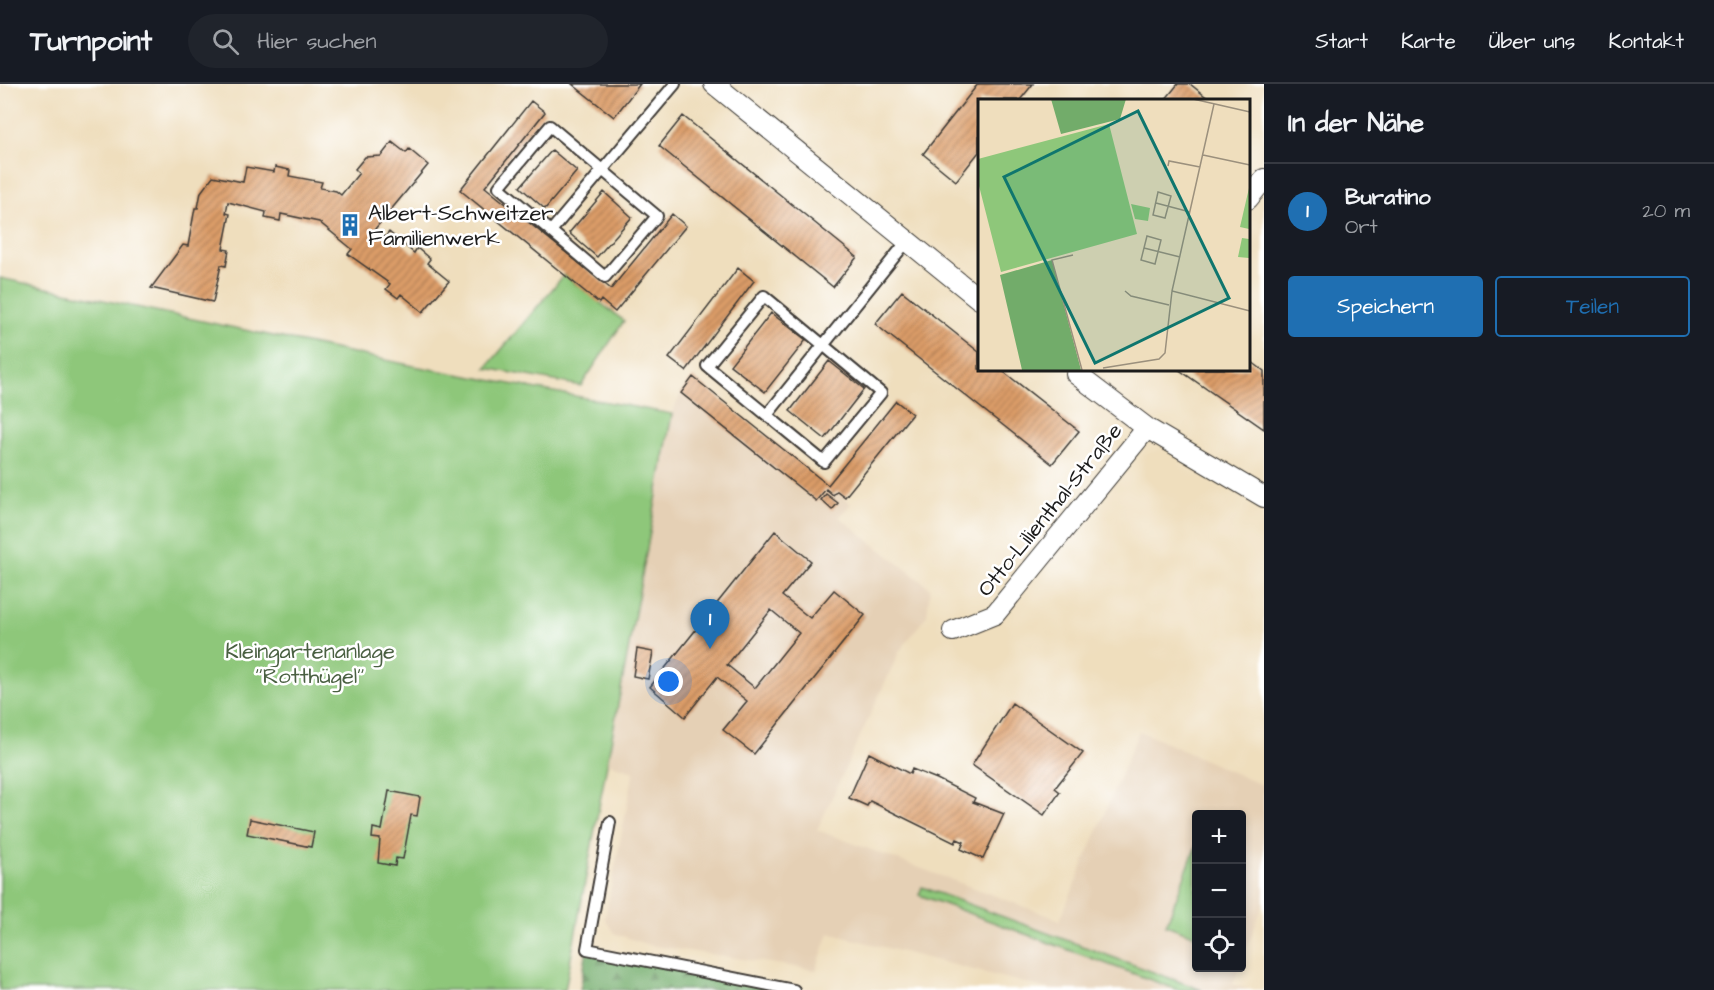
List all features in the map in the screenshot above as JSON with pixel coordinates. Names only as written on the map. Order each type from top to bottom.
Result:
[{"type":"street","points":[[714,84],[978,298]]},
{"type":"street","points":[[1249,198],[1264,179]]},
{"type":"street","name":"Otto-Lilienthal-Straße","points":[[1076,371],[1147,428],[1264,496]]},
{"type":"street","name":"Otto-Lilienthal-Straße","points":[[952,631],[995,614],[1147,428]]},
{"type":"lane","points":[[551,231],[675,84]]},
{"type":"lane","points":[[550,126],[657,216],[605,277],[551,231],[499,187],[550,126]]},
{"type":"lane","points":[[767,415],[908,240]]},
{"type":"lane","points":[[765,296],[881,393],[824,462],[767,415],[707,366],[765,296]]},
{"type":"lane","points":[[610,822],[587,949],[794,990]]},
{"type":"shaded area","points":[[681,393],[816,500],[826,489],[833,495],[837,491],[851,504],[839,517],[930,588],[927,615],[899,652],[817,830],[1060,920],[1139,731],[1264,786],[1264,902],[1246,950],[1246,810],[1192,810],[1192,972],[1238,972],[1233,984],[1249,990],[1052,990],[829,933],[816,970],[649,945],[614,933],[605,919],[634,771],[608,763],[672,414]]},
{"type":"green space","points":[[564,275],[624,321],[581,386],[486,368]]},
{"type":"green space","name":"Kleingartenanlage ''Rotthügel''","points":[[0,278],[414,366],[672,414],[565,990],[0,990]]},
{"type":"green space","points":[[1192,857],[1192,935],[1166,925]]},
{"type":"green space","points":[[922,887],[1202,990],[1178,990],[919,895]]},
{"type":"green space","points":[[587,949],[793,990],[580,990]]},
{"type":"building","points":[[572,84],[640,84],[614,117]]},
{"type":"building","points":[[978,84],[1033,84],[1021,99],[978,99],[978,153],[956,181],[923,154]]},
{"type":"building","points":[[1178,84],[1190,84],[1209,99],[1166,99]]},
{"type":"building","points":[[531,101],[545,112],[485,187],[611,289],[672,214],[686,226],[615,312],[601,300],[599,303],[460,190]]},
{"type":"building","points":[[683,116],[857,257],[833,287],[659,146]]},
{"type":"building","name":"Albert-Schweitzer Familienwerk","points":[[392,142],[406,153],[409,149],[428,165],[375,229],[385,237],[389,232],[414,253],[417,248],[430,259],[427,263],[449,281],[423,312],[401,294],[398,298],[386,289],[390,284],[348,254],[352,249],[319,222],[281,214],[280,221],[265,218],[266,212],[228,202],[226,213],[230,214],[223,249],[229,250],[226,266],[221,265],[213,302],[151,288],[183,245],[188,246],[195,208],[198,208],[201,192],[213,176],[243,182],[246,167],[274,172],[275,167],[290,170],[289,176],[322,182],[320,188],[336,191],[341,195],[359,173],[355,169],[365,157],[381,156]]},
{"type":"building","points":[[552,150],[577,171],[545,209],[520,187]]},
{"type":"building","points":[[604,192],[632,217],[597,257],[569,233]]},
{"type":"building","points":[[738,268],[754,281],[686,371],[669,358]]},
{"type":"building","points":[[902,291],[978,351],[978,370],[1001,370],[1079,431],[1052,464],[875,324]]},
{"type":"building","points":[[771,313],[806,340],[765,392],[730,365]]},
{"type":"building","points":[[1249,360],[1264,371],[1264,429],[1179,370],[1249,370]]},
{"type":"building","points":[[829,361],[864,389],[825,439],[790,411]]},
{"type":"building","points":[[693,377],[828,485],[896,401],[912,414],[845,497],[837,491],[833,495],[826,489],[816,501],[681,393]]},
{"type":"building","points":[[826,494],[838,503],[832,510],[821,500]]},
{"type":"building","points":[[775,531],[811,561],[782,596],[810,618],[834,590],[865,615],[754,754],[723,730],[747,701],[717,677],[685,717],[650,687]],"holes":[[[771,610],[799,633],[755,688],[727,665]]]},
{"type":"building","points":[[637,649],[653,652],[648,679],[633,676]]},
{"type":"building","points":[[1012,703],[1083,753],[1055,788],[1060,792],[1044,815],[972,765]]},
{"type":"building","points":[[869,753],[910,774],[912,769],[937,779],[975,798],[973,802],[1004,814],[983,859],[961,849],[964,842],[957,839],[955,843],[870,801],[867,806],[849,798]]},
{"type":"building","points":[[389,791],[420,797],[417,816],[411,815],[403,859],[396,858],[395,866],[378,863],[380,839],[372,838],[373,828],[382,830]]},
{"type":"building","points":[[250,819],[314,832],[311,847],[247,834]]},
{"type":"place","name":"Albert-Schweitzer Familienwerk","points":[[350,225]]},
{"type":"place","name":"Buratino","points":[[710,649]]}]
